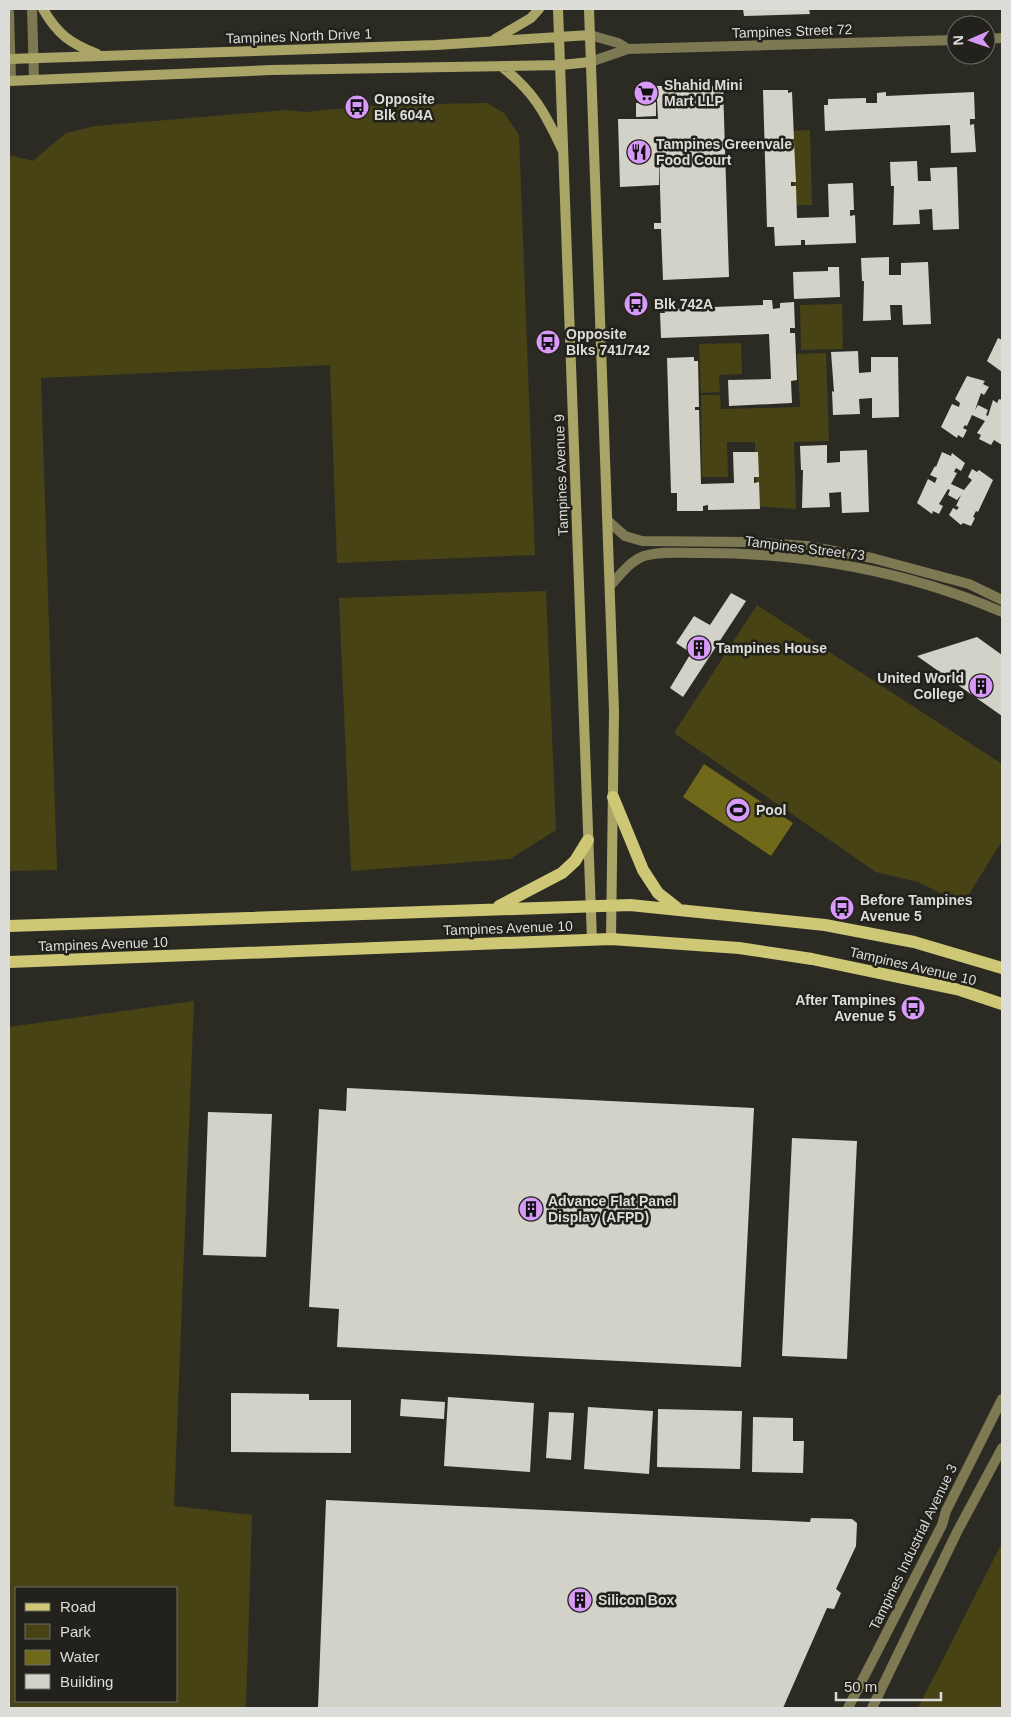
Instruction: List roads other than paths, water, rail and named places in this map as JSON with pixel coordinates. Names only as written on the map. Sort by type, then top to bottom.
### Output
[{"type":"main road","points":[[43,9],[53,26],[64,37],[77,46],[101,56]]},
{"type":"main road","points":[[492,41],[531,18],[539,9]]},
{"type":"main road","name":"Tampines Avenue 9","points":[[558,9],[565,154],[592,940]]},
{"type":"main road","points":[[589,9],[614,711],[611,939]]},
{"type":"main road","name":"Tampines North Drive 1","points":[[10,59],[436,46],[590,35]]},
{"type":"main road","points":[[10,81],[271,70],[560,65],[590,62]]},
{"type":"main road","points":[[501,66],[522,82],[543,108],[565,154]]},
{"type":"main road","points":[[613,797],[643,870],[658,893],[677,908]]},
{"type":"main road","points":[[494,908],[562,873],[575,861],[588,840]]},
{"type":"main road","name":"Tampines Avenue 10","points":[[9,926],[494,908],[630,905],[677,908],[825,924],[914,942],[1002,968]]},
{"type":"main road","name":"Tampines Avenue 10","points":[[9,962],[611,939],[739,948],[812,959],[960,990],[1002,1004]]},
{"type":"street","points":[[32,9],[34,80]]},
{"type":"street","points":[[9,14],[10,81]]},
{"type":"street","name":"Tampines Street 72","points":[[590,35],[618,43],[628,49]]},
{"type":"street","name":"Tampines Street 72","points":[[590,62],[628,49],[946,40]]},
{"type":"street","name":"Tampines Street 73","points":[[608,521],[625,536],[642,541],[746,542],[807,546],[872,558],[969,584],[1002,600]]},
{"type":"street","name":"Tampines Street 73","points":[[610,586],[636,560],[646,556],[746,554],[870,570],[964,596],[1002,612]]},
{"type":"street","name":"Tampines Industrial Avenue 3","points":[[848,1708],[942,1525],[946,1511],[1002,1399]]},
{"type":"street","points":[[872,1708],[957,1532],[1002,1448]]},
{"type":"water","name":"Pool","points":[[704,764],[793,823],[771,856],[683,797]]},
{"type":"place","name":"Shahid Mini Mart LLP","points":[[646,93]]},
{"type":"place","name":"Opposite Blk 604A","points":[[357,107]]},
{"type":"place","name":"Tampines Greenvale Food Court","points":[[639,152]]},
{"type":"place","name":"Blk 742A","points":[[636,304]]},
{"type":"place","name":"Opposite Blks 741/742","points":[[548,342]]},
{"type":"place","name":"Tampines House","points":[[699,648]]},
{"type":"place","name":"United World College","points":[[981,686]]},
{"type":"place","name":"Pool","points":[[738,810]]},
{"type":"place","name":"Before Tampines Avenue 5","points":[[842,908]]},
{"type":"place","name":"After Tampines Avenue 5","points":[[913,1008]]},
{"type":"place","name":"Advance Flat Panel Display (AFPD)","points":[[531,1209]]},
{"type":"place","name":"Silicon Box","points":[[580,1600]]}]
